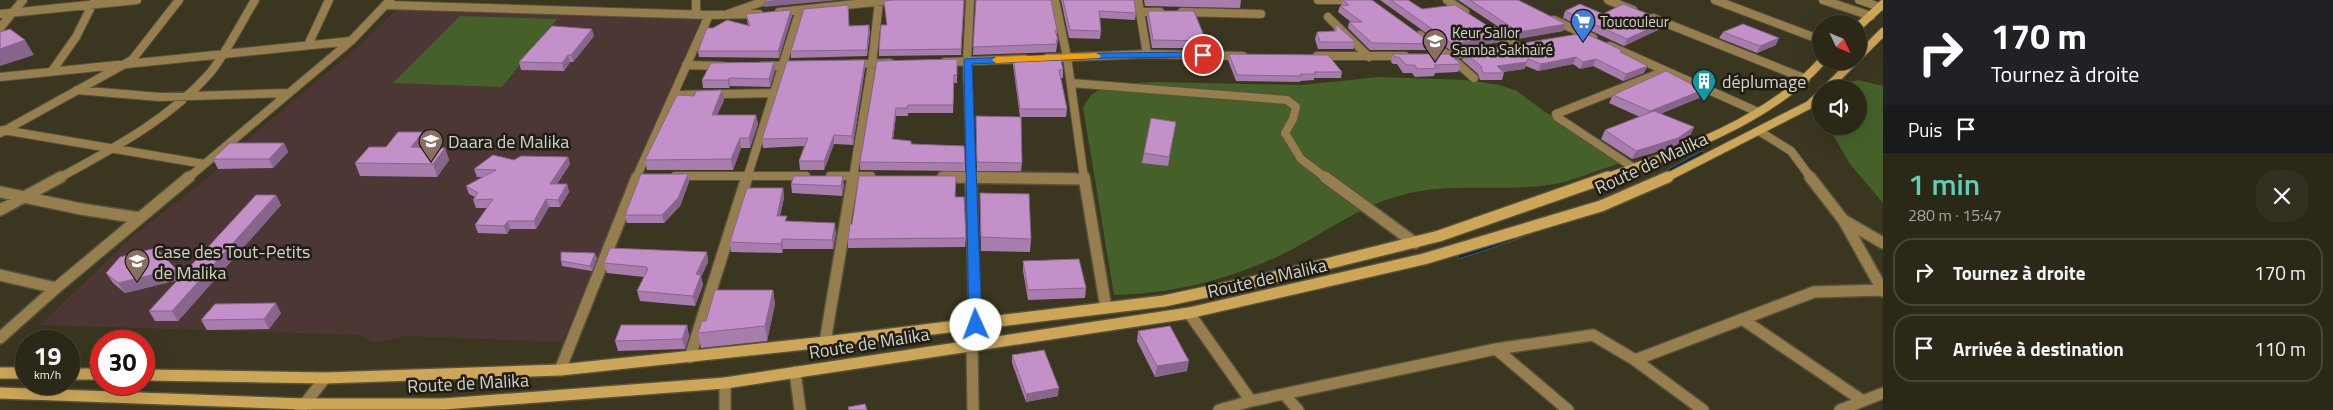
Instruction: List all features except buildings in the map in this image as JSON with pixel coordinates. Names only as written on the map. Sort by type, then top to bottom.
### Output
[{"type":"main road","points":[[1870,16],[1881,6]]},
{"type":"main road","points":[[1868,47],[1883,32]]},
{"type":"main road","name":"Route de Malika","points":[[155,374],[325,378],[560,370],[690,358],[1164,301],[1227,288],[1415,243],[1461,230],[1678,152],[1758,112],[1806,79],[1814,70]]},
{"type":"main road","points":[[1835,80],[1845,70]]},
{"type":"main road","name":"Route de Malika","points":[[0,392],[302,407],[442,407],[725,382],[1190,313],[1424,259],[1601,206],[1681,171],[1812,102]]},
{"type":"main road","points":[[0,373],[15,373]]},
{"type":"street","points":[[0,28],[23,0]]},
{"type":"street","points":[[0,14],[93,2],[136,0]]},
{"type":"street","points":[[1,131],[126,64],[137,55],[179,0]]},
{"type":"street","points":[[0,210],[111,149],[162,117],[210,73],[255,0]]},
{"type":"street","points":[[308,45],[329,0]]},
{"type":"street","points":[[451,5],[475,0]]},
{"type":"street","points":[[696,0],[696,14]]},
{"type":"street","points":[[727,14],[768,0]]},
{"type":"street","points":[[774,12],[894,0]]},
{"type":"street","points":[[970,0],[967,61],[969,177],[976,325]]},
{"type":"street","points":[[1055,0],[1067,57],[1084,179],[1106,308]]},
{"type":"street","points":[[1138,0],[1147,54]]},
{"type":"street","points":[[1318,0],[1341,0]]},
{"type":"street","points":[[1447,0],[1470,15]]},
{"type":"street","points":[[1608,0],[1806,79]]},
{"type":"street","points":[[1715,0],[1812,37]]},
{"type":"street","points":[[1823,0],[1870,16]]},
{"type":"street","points":[[826,342],[855,176],[872,64],[879,1]]},
{"type":"street","points":[[52,72],[76,37],[93,2]]},
{"type":"street","points":[[0,338],[56,288],[351,41],[388,2],[608,8],[709,15],[765,14]]},
{"type":"street","points":[[690,358],[748,175],[772,92],[800,10]]},
{"type":"street","points":[[1140,12],[1261,14]]},
{"type":"street","points":[[560,370],[642,176],[673,94],[709,15]]},
{"type":"street","points":[[1328,16],[1369,57]]},
{"type":"street","points":[[1548,17],[1758,112]]},
{"type":"street","points":[[1486,26],[1521,45],[1507,48]]},
{"type":"street","points":[[1411,28],[1450,56],[1474,78]]},
{"type":"street","points":[[1567,36],[1582,34]]},
{"type":"street","points":[[0,77],[351,41]]},
{"type":"street","points":[[1432,56],[1450,56],[1488,50]]},
{"type":"street","points":[[938,62],[1147,54],[1253,56]]},
{"type":"street","points":[[1311,56],[1414,56]]},
{"type":"street","points":[[845,64],[901,63]]},
{"type":"street","points":[[753,66],[808,65]]},
{"type":"street","points":[[686,66],[734,66]]},
{"type":"street","points":[[1634,168],[1557,117],[1556,114],[1665,71]]},
{"type":"street","points":[[1071,83],[1287,100],[1296,107],[1293,119],[1285,133],[1301,159],[1415,243]]},
{"type":"street","points":[[77,90],[134,96],[288,94]]},
{"type":"street","points":[[673,94],[772,92]]},
{"type":"street","points":[[1,131],[204,164]]},
{"type":"street","points":[[1635,360],[1814,292],[1882,290],[1844,220],[1791,151],[1759,131]]},
{"type":"street","points":[[664,176],[883,176]]},
{"type":"street","points":[[931,177],[1084,179]]},
{"type":"street","points":[[0,192],[81,209],[140,218]]},
{"type":"street","points":[[1844,220],[1883,244]]},
{"type":"street","points":[[0,275],[56,288]]},
{"type":"street","points":[[1190,313],[1251,401]]},
{"type":"street","points":[[1742,319],[1863,400]]},
{"type":"street","points":[[1219,410],[1251,401],[1496,349],[1592,335],[1635,360],[1703,410]]},
{"type":"street","points":[[972,345],[973,410]]},
{"type":"street","points":[[1496,349],[1568,410]]},
{"type":"street","points":[[795,372],[800,410]]},
{"type":"street","points":[[302,407],[325,378]]},
{"type":"street","points":[[724,410],[725,382]]},
{"type":"street","points":[[1840,410],[1883,393]]},
{"type":"street","points":[[1284,394],[1298,410]]},
{"type":"lane","points":[[1859,0],[1881,6]]},
{"type":"shaded area","name":"Daara de Malika","points":[[398,8],[702,17],[562,342],[405,336],[374,343],[358,335],[40,325],[133,236],[209,177],[237,148],[357,48]]},
{"type":"green space","points":[[460,16],[557,19],[502,87],[393,83]]},
{"type":"green space","points":[[1379,77],[1466,80],[1500,85],[1517,91],[1622,163],[1549,185],[1512,188],[1438,189],[1402,195],[1360,211],[1293,249],[1229,276],[1160,291],[1114,295],[1083,107],[1091,95],[1102,88],[1117,84],[1155,82],[1302,85]]},
{"type":"green space","points":[[1867,82],[1883,86],[1883,203],[1850,164],[1833,135],[1867,135]]},
{"type":"water","points":[[1702,151],[1708,155],[1585,212],[1490,249],[1458,259],[1458,254],[1638,185]]},
{"type":"slow traffic","points":[[996,60],[1096,56]]},
{"type":"place","name":"Toucouleur","points":[[1583,42]]},
{"type":"place","name":"Keur Sallor Samba Sakhaïré","points":[[1435,62]]},
{"type":"place","name":"déplumage","points":[[1704,102]]},
{"type":"place","name":"Daara de Malika","points":[[431,162]]},
{"type":"place","name":"Case des Tout-Petits de Malika","points":[[137,282]]},
{"type":"route","points":[[976,325],[969,177],[967,61],[1147,54],[1203,55]]}]
